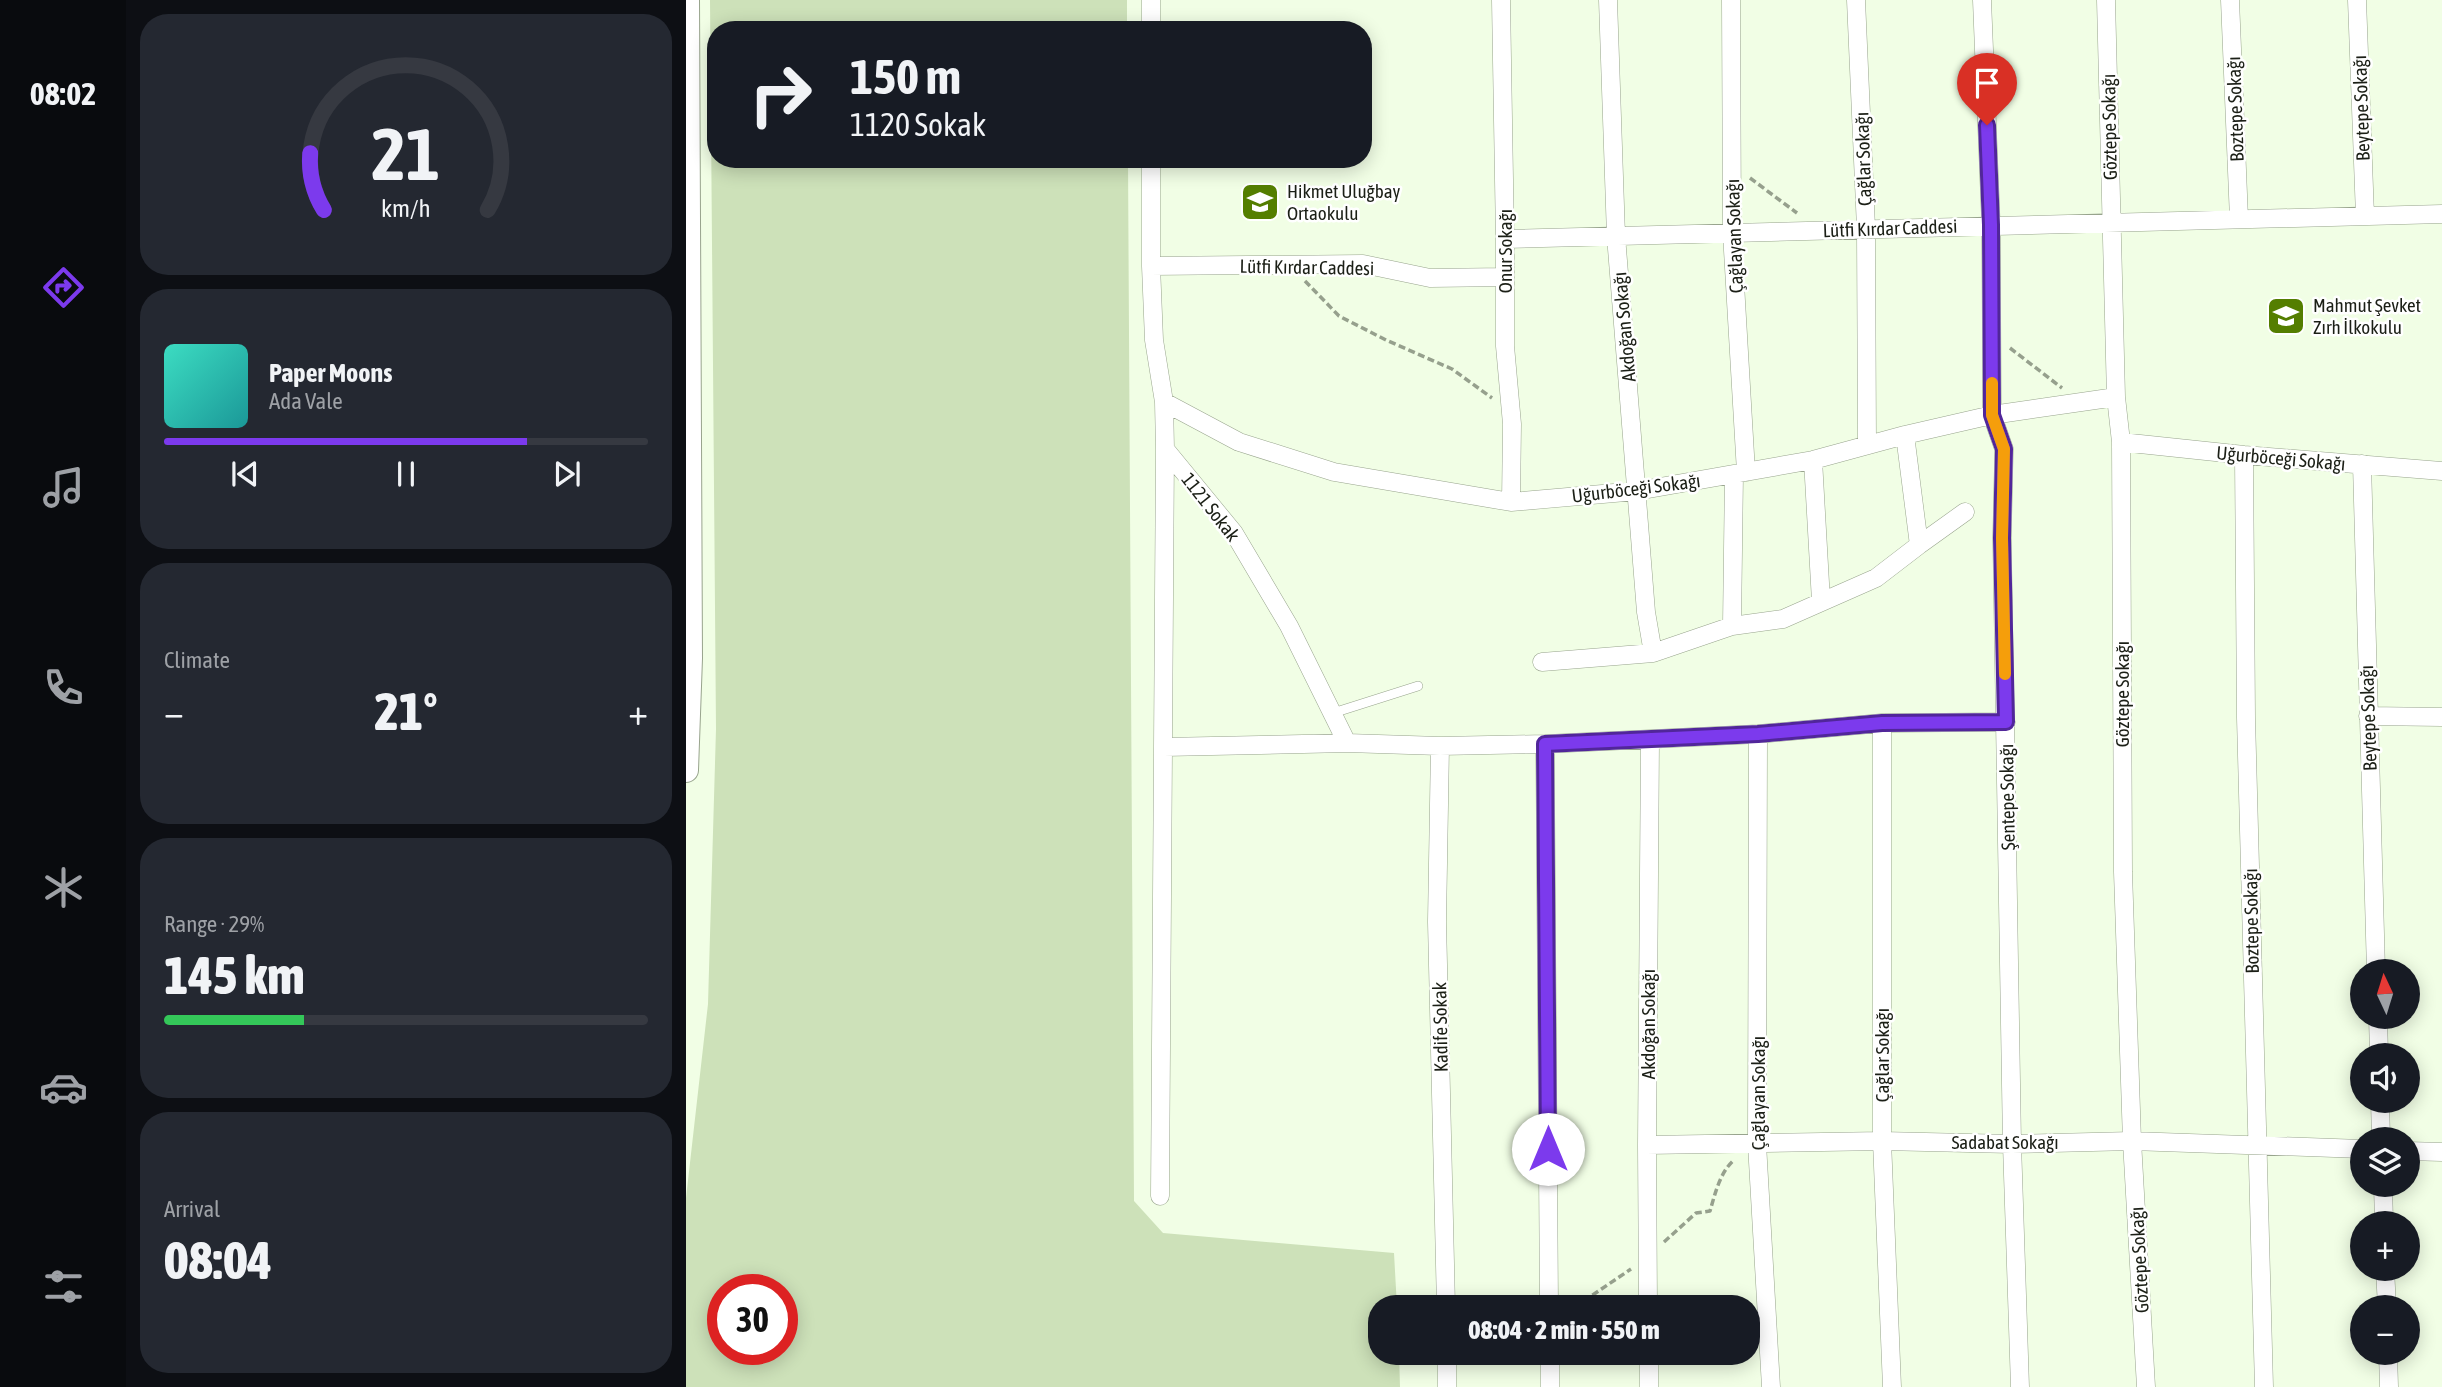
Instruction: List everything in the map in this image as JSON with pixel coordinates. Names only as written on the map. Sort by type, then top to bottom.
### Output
[{"type":"main road","points":[[686,770],[690,658],[687,0]]},
{"type":"street","points":[[1151,0],[1151,21]]},
{"type":"street","name":"Onur Sokağı","points":[[1500,0],[1505,346],[1511,411],[1511,502]]},
{"type":"street","name":"Akdoğan Sokağı","points":[[1608,0],[1616,236],[1646,612],[1653,653]]},
{"type":"street","name":"Çağlayan Sokağı","points":[[1731,0],[1732,233],[1740,473],[1732,626]]},
{"type":"street","name":"Çağlar Sokağı","points":[[1856,0],[1866,228],[1867,445]]},
{"type":"street","name":"Şentepe Sokağı","points":[[1982,0],[1991,225],[1992,415],[2004,449],[2002,538],[2012,1144],[2020,1387]]},
{"type":"street","name":"Göztepe Sokağı","points":[[2106,0],[2116,397],[2121,442],[2123,872],[2132,1140],[2146,1387]]},
{"type":"street","name":"Boztepe Sokağı","points":[[2230,0],[2239,219]]},
{"type":"street","name":"Beytepe Sokağı","points":[[2357,0],[2365,216]]},
{"type":"street","points":[[1151,168],[1154,341],[1164,402],[1166,449],[1160,1196]]},
{"type":"street","name":"Lütfi Kırdar Caddesi","points":[[1505,239],[2442,214]]},
{"type":"street","name":"Lütfi Kırdar Caddesi","points":[[1151,266],[1363,264],[1430,278],[1505,277]]},
{"type":"street","name":"Uğurböceği Sokağı","points":[[1164,402],[1239,442],[1334,472],[1511,502],[1637,491],[1813,460],[1992,415],[2116,397]]},
{"type":"street","points":[[1905,435],[1919,545]]},
{"type":"street","name":"Uğurböceği Sokağı","points":[[2121,442],[2442,471]]},
{"type":"street","name":"1121 Sokak","points":[[1166,449],[1234,533],[1289,626],[1348,743]]},
{"type":"street","name":"Boztepe Sokağı","points":[[2244,455],[2246,718],[2263,1387]]},
{"type":"street","points":[[1813,460],[1821,601]]},
{"type":"street","name":"Beytepe Sokağı","points":[[2362,464],[2376,959]]},
{"type":"street","points":[[1542,662],[1653,653],[1732,626],[1783,619],[1876,578],[1965,512]]},
{"type":"street","points":[[2368,716],[2442,717]]},
{"type":"street","points":[[1164,747],[1348,743],[1440,746],[1545,744],[1758,734],[1882,723],[2006,722]]},
{"type":"street","name":"Çağlar Sokağı","points":[[1882,723],[1882,1141],[1892,1387]]},
{"type":"street","name":"Çağlayan Sokağı","points":[[1758,734],[1757,1144],[1770,1387]]},
{"type":"street","name":"Akdoğan Sokağı","points":[[1648,1295],[1650,740]]},
{"type":"street","points":[[1545,744],[1549,1295]]},
{"type":"street","name":"Kadife Sokak","points":[[1440,746],[1437,922],[1446,1295]]},
{"type":"street","name":"Sadabat Sokağı","points":[[1647,1145],[1882,1141],[2012,1144],[2132,1140],[2350,1148]]},
{"type":"street","points":[[2420,1151],[2442,1152]]},
{"type":"street","points":[[1447,1365],[1447,1387]]},
{"type":"street","points":[[1550,1365],[1550,1387]]},
{"type":"street","points":[[1649,1365],[1649,1387]]},
{"type":"street","points":[[2388,1365],[2389,1387]]},
{"type":"lane","points":[[1333,713],[1418,686]]},
{"type":"path","points":[[1290,266],[1339,316],[1452,369],[1511,411]]},
{"type":"path","points":[[1991,334],[2081,403]]},
{"type":"path","points":[[1593,1295],[1648,1257],[1696,1213],[1710,1211],[1715,1191],[1730,1164],[1757,1144]]},
{"type":"green space","points":[[710,0],[1127,0],[1127,21],[710,21]]},
{"type":"green space","points":[[711,168],[1128,168],[1134,1201],[1163,1233],[1394,1253],[1396,1295],[1368,1295],[1368,1365],[1399,1365],[1400,1387],[686,1387],[686,1198],[708,1004],[716,729]]},
{"type":"slow traffic","points":[[1992,383],[1992,415],[2004,449],[2002,538],[2005,674]]},
{"type":"place","name":"Hikmet Uluğbay Ortaokulu","points":[[1260,202]]},
{"type":"place","name":"Mahmut Şevket Zırh İlkokulu","points":[[2286,316]]},
{"type":"route","points":[[1548,1149],[1545,744],[1758,734],[1882,723],[2006,722],[2002,538],[2004,449],[1992,415],[1991,225],[1987,125]]}]
